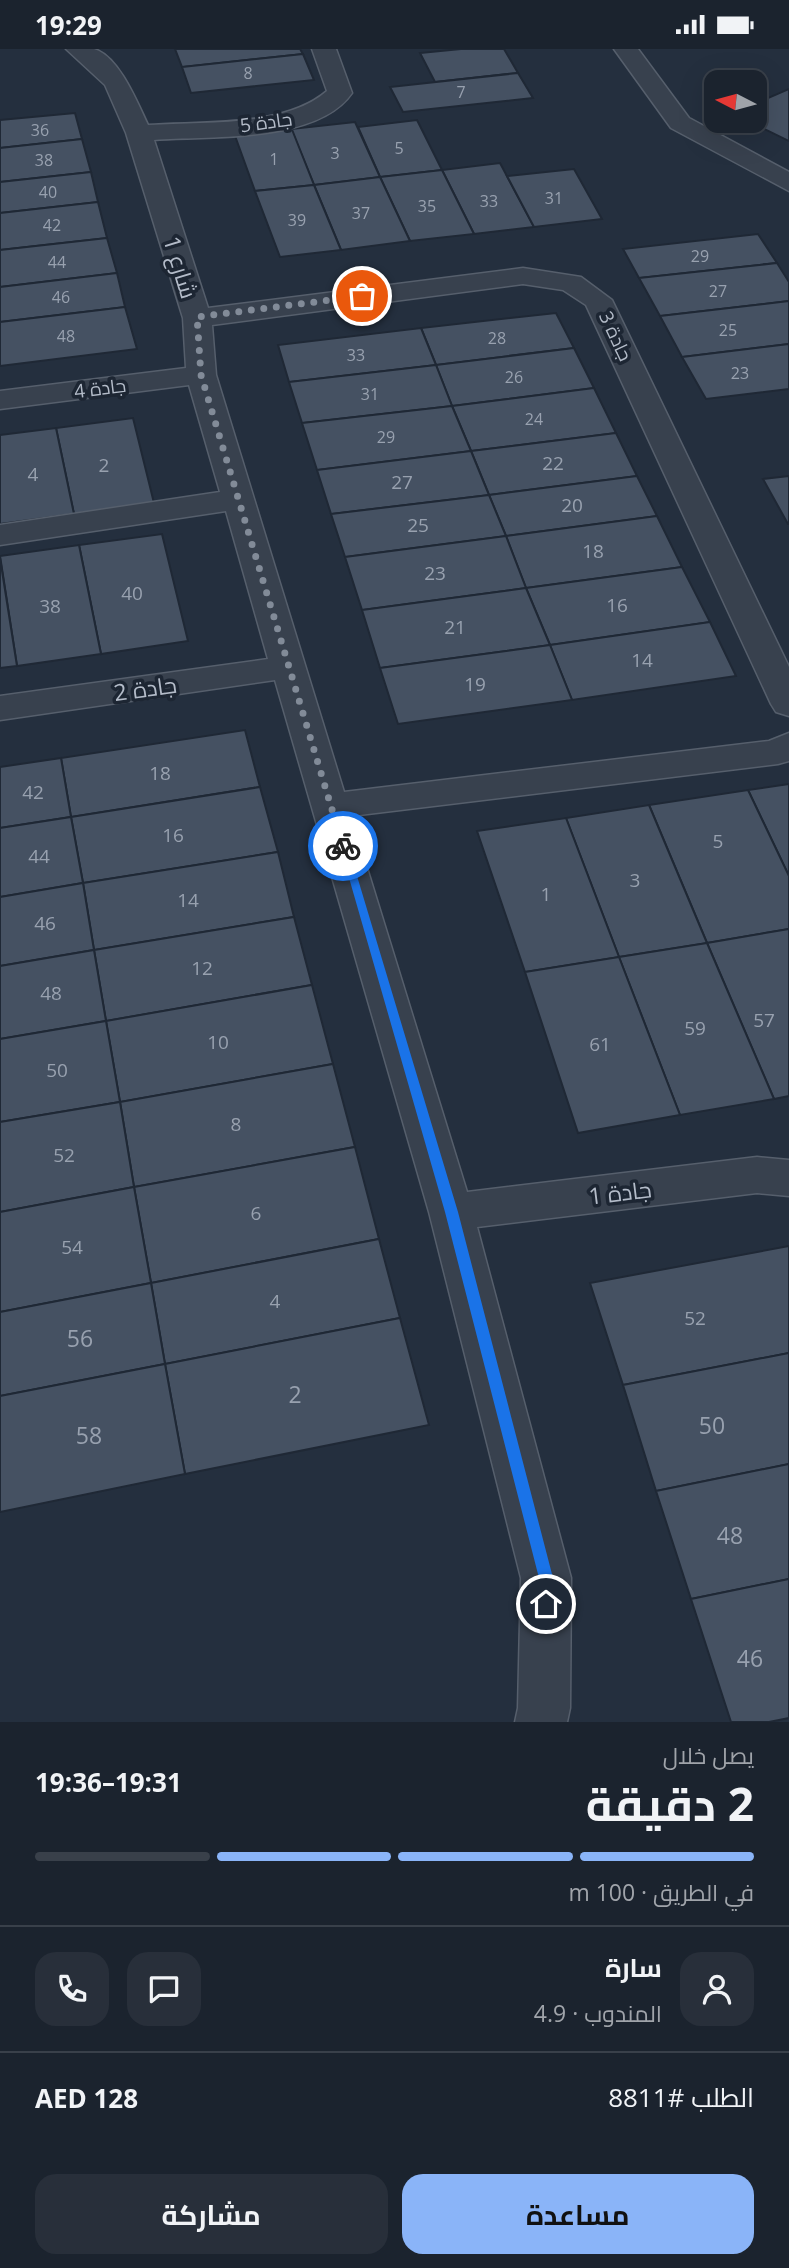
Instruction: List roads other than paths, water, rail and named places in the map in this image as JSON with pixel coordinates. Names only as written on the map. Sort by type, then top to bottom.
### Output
[{"type":"street","name":"شارع 1","points":[[78,49],[95,59],[116,83],[139,133],[197,317],[201,375],[451,1212],[546,1578],[544,1708],[541,1722]]},
{"type":"street","name":"جادة 5","points":[[139,133],[281,123],[320,110],[340,93],[324,49]]},
{"type":"street","points":[[626,49],[680,123],[789,183]]},
{"type":"street","name":"جادة 3","points":[[197,317],[523,276],[571,283],[598,300],[789,704]]},
{"type":"street","name":"جادة 4","points":[[0,400],[201,375]]},
{"type":"street","points":[[0,535],[240,499]]},
{"type":"street","name":"جادة 2","points":[[0,708],[290,667]]},
{"type":"street","points":[[331,806],[778,752],[789,745]]},
{"type":"street","name":"جادة 1","points":[[451,1212],[757,1175],[789,1178]]}]
